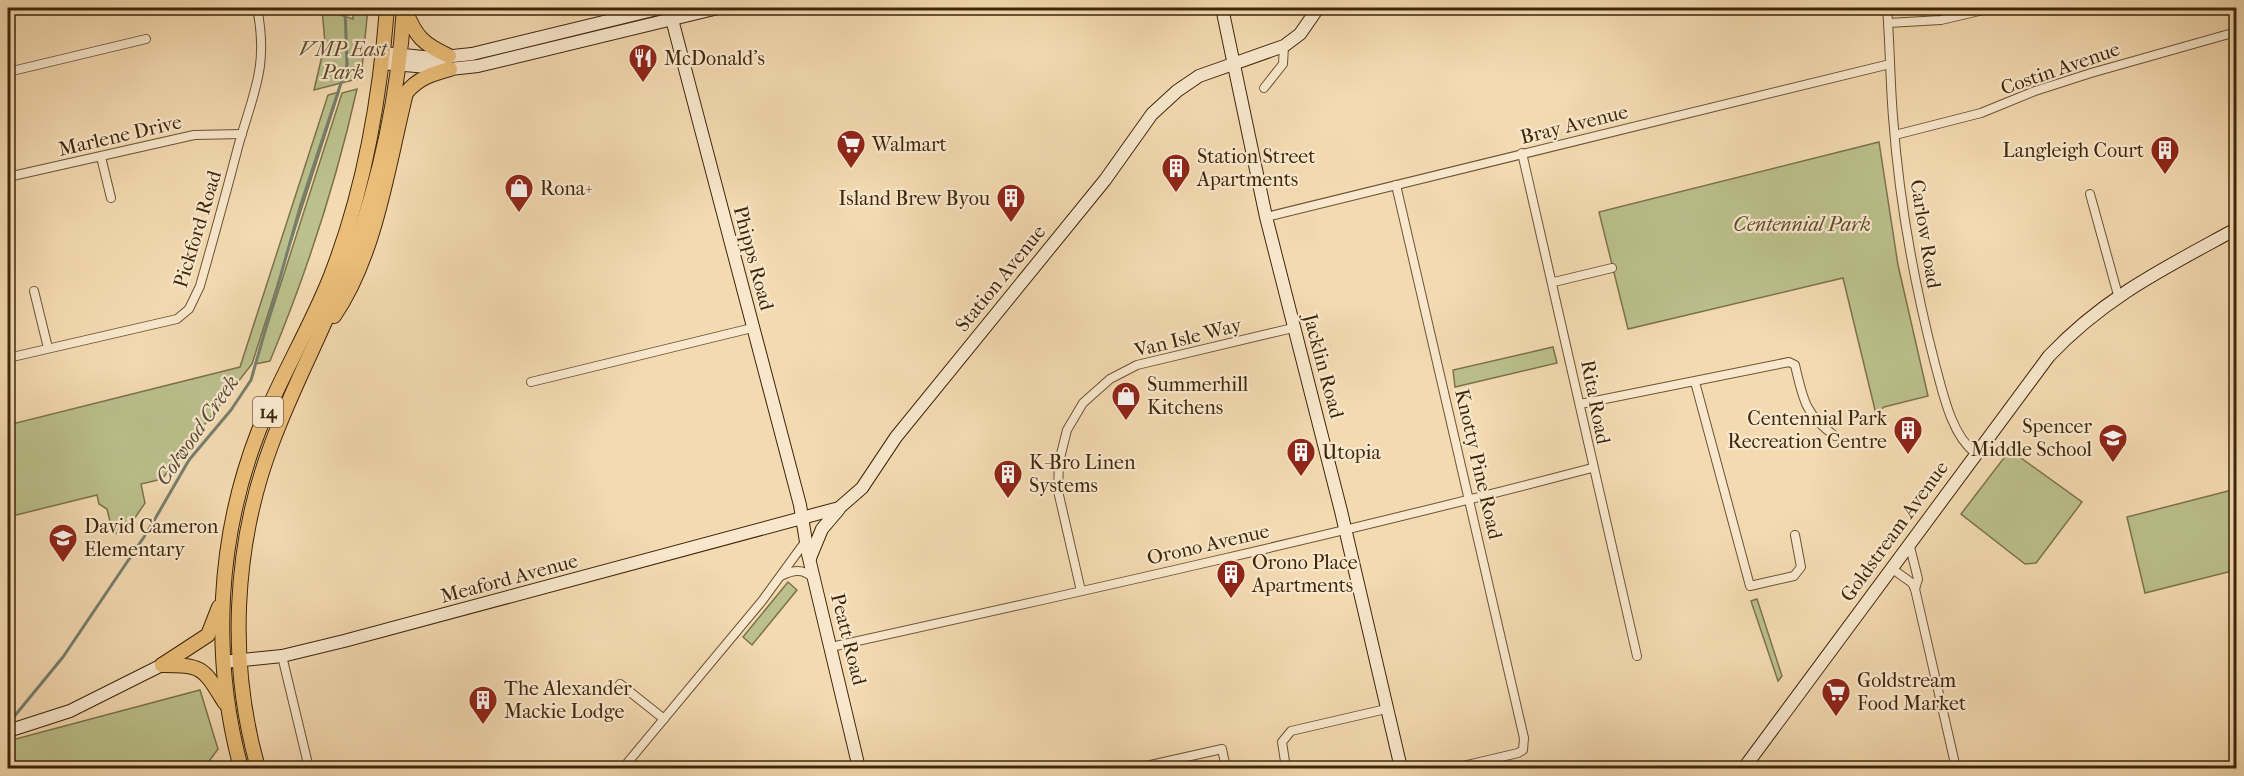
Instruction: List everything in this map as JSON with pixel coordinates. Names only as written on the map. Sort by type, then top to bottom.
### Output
[{"type":"main road","name":"14","points":[[241,768],[228,706],[223,662],[222,594],[235,507],[246,466],[260,429],[309,326],[337,258],[362,175],[383,58],[387,8]]},
{"type":"main road","name":"14","points":[[258,768],[243,696],[240,661],[240,586],[255,496],[271,445],[344,277],[360,231],[392,109],[400,60],[404,8]]},
{"type":"main road","points":[[316,343],[347,296],[363,254],[384,188],[406,93],[414,83],[450,63],[420,39],[404,8]]},
{"type":"main road","points":[[162,665],[208,635],[216,620],[222,594]]},
{"type":"main road","points":[[162,665],[191,665],[201,669],[228,706]]},
{"type":"street","name":"Pickford Road","points":[[8,358],[177,319],[189,309],[200,286],[242,134],[256,93],[260,69],[260,26],[257,8]]},
{"type":"street","points":[[450,63],[661,8]]},
{"type":"street","name":"Phipps Road","points":[[669,8],[802,519]]},
{"type":"street","points":[[383,58],[450,63],[503,61],[718,8]]},
{"type":"street","name":"Jacklin Road","points":[[1222,8],[1266,217],[1345,529],[1401,768]]},
{"type":"street","points":[[1264,88],[1283,64],[1284,46],[1300,34],[1318,8]]},
{"type":"street","name":"Carlow Road","points":[[1887,8],[1895,135],[1910,255],[1926,331],[1952,417],[1964,445],[1975,453]]},
{"type":"street","points":[[1888,23],[1941,20],[1992,8]]},
{"type":"street","name":"Costin Avenue","points":[[1895,135],[1981,113],[2035,91],[2091,73],[2236,33]]},
{"type":"street","points":[[8,72],[146,39]]},
{"type":"street","name":"Station Avenue","points":[[802,519],[839,508],[862,488],[896,437],[1105,180],[1152,114],[1177,91],[1199,76],[1284,46]]},
{"type":"street","name":"Bray Avenue","points":[[1266,217],[1890,64]]},
{"type":"street","name":"Marlene Drive","points":[[8,177],[194,135],[242,134]]},
{"type":"street","name":"Rita Road","points":[[1522,153],[1554,282],[1581,404],[1592,468],[1637,656]]},
{"type":"street","points":[[101,157],[111,198]]},
{"type":"street","name":"Knotty Pine Road","points":[[1396,185],[1471,500],[1524,738],[1523,750],[1455,768]]},
{"type":"street","points":[[2090,194],[2118,295]]},
{"type":"street","name":"Goldstream Avenue","points":[[1744,768],[2049,356],[2091,315],[2118,295],[2236,229]]},
{"type":"street","points":[[1554,282],[1612,268]]},
{"type":"street","points":[[34,291],[48,348]]},
{"type":"street","points":[[531,382],[752,328]]},
{"type":"street","name":"Van Isle Way","points":[[1081,591],[1058,491],[1059,462],[1067,430],[1083,403],[1110,379],[1137,365],[1293,328]]},
{"type":"street","points":[[1581,404],[1789,362],[1795,365],[1804,405],[1818,424],[1835,436]]},
{"type":"street","points":[[1695,382],[1750,586],[1794,576],[1801,567],[1795,535]]},
{"type":"street","name":"Orono Avenue","points":[[831,647],[1471,500],[1592,468]]},
{"type":"street","points":[[810,560],[822,530],[839,508]]},
{"type":"street","name":"Peatt Road","points":[[802,519],[805,542],[859,768]]},
{"type":"street","name":"Meaford Avenue","points":[[223,662],[282,656],[802,519]]},
{"type":"street","points":[[623,768],[781,576],[805,542]]},
{"type":"street","points":[[1909,543],[1918,579],[1915,589]]},
{"type":"street","points":[[1891,568],[1912,583],[1915,589],[1956,768]]},
{"type":"street","points":[[781,576],[796,570],[808,573],[814,578]]},
{"type":"street","points":[[282,656],[309,768]]},
{"type":"street","points":[[8,731],[70,711],[162,665]]},
{"type":"street","points":[[620,684],[664,719]]},
{"type":"street","points":[[1286,768],[1282,742],[1291,730],[1386,709]]},
{"type":"street","points":[[1137,768],[1222,749],[1226,768]]},
{"type":"green space","name":"VMP East Park","points":[[353,8],[368,8],[361,78],[314,90],[325,43],[322,9],[353,19]]},
{"type":"green space","name":"VMP East Park","points":[[357,89],[320,227],[296,294],[270,361],[255,364],[342,93]]},
{"type":"green space","points":[[339,92],[252,364],[162,479],[141,484],[145,503],[126,531],[113,534],[107,509],[99,504],[97,495],[12,516],[8,498],[8,425],[240,367],[328,95]]},
{"type":"green space","name":"Centennial Park","points":[[1879,142],[1898,265],[1928,396],[1884,407],[1876,414],[1843,278],[1628,329],[1599,212]]},
{"type":"green space","points":[[1553,347],[1557,363],[1455,387],[1453,370]]},
{"type":"green space","points":[[2010,450],[2082,502],[2036,563],[2025,564],[1961,514]]},
{"type":"green space","points":[[2236,489],[2236,570],[2145,593],[2127,517]]},
{"type":"green space","points":[[788,582],[797,590],[752,645],[743,637]]},
{"type":"green space","points":[[1757,599],[1782,676],[1778,681],[1751,601]]},
{"type":"green space","points":[[200,690],[218,749],[204,768],[8,768],[8,741]]},
{"type":"waterway","name":"Colwood Creek","points":[[8,724],[63,657],[148,531],[189,460],[231,410],[251,380],[301,204],[347,65],[345,8]]},
{"type":"place","name":"McDonald's","points":[[643,84]]},
{"type":"place","name":"Walmart","points":[[851,170]]},
{"type":"place","name":"Langleigh Court","points":[[2165,176]]},
{"type":"place","name":"Station Street Apartments","points":[[1176,194]]},
{"type":"place","name":"Rona+","points":[[519,214]]},
{"type":"place","name":"Island Brew Byou","points":[[1011,224]]},
{"type":"place","name":"Summerhill Kitchens","points":[[1126,422]]},
{"type":"place","name":"Centennial Park Recreation Centre","points":[[1908,456]]},
{"type":"place","name":"Spencer Middle School","points":[[2113,464]]},
{"type":"place","name":"Utopia","points":[[1301,478]]},
{"type":"place","name":"K-Bro Linen Systems","points":[[1008,500]]},
{"type":"place","name":"David Cameron Elementary","points":[[63,564]]},
{"type":"place","name":"Orono Place Apartments","points":[[1231,600]]},
{"type":"place","name":"Goldstream Food Market","points":[[1836,718]]},
{"type":"place","name":"The Alexander Mackie Lodge","points":[[483,726]]}]
